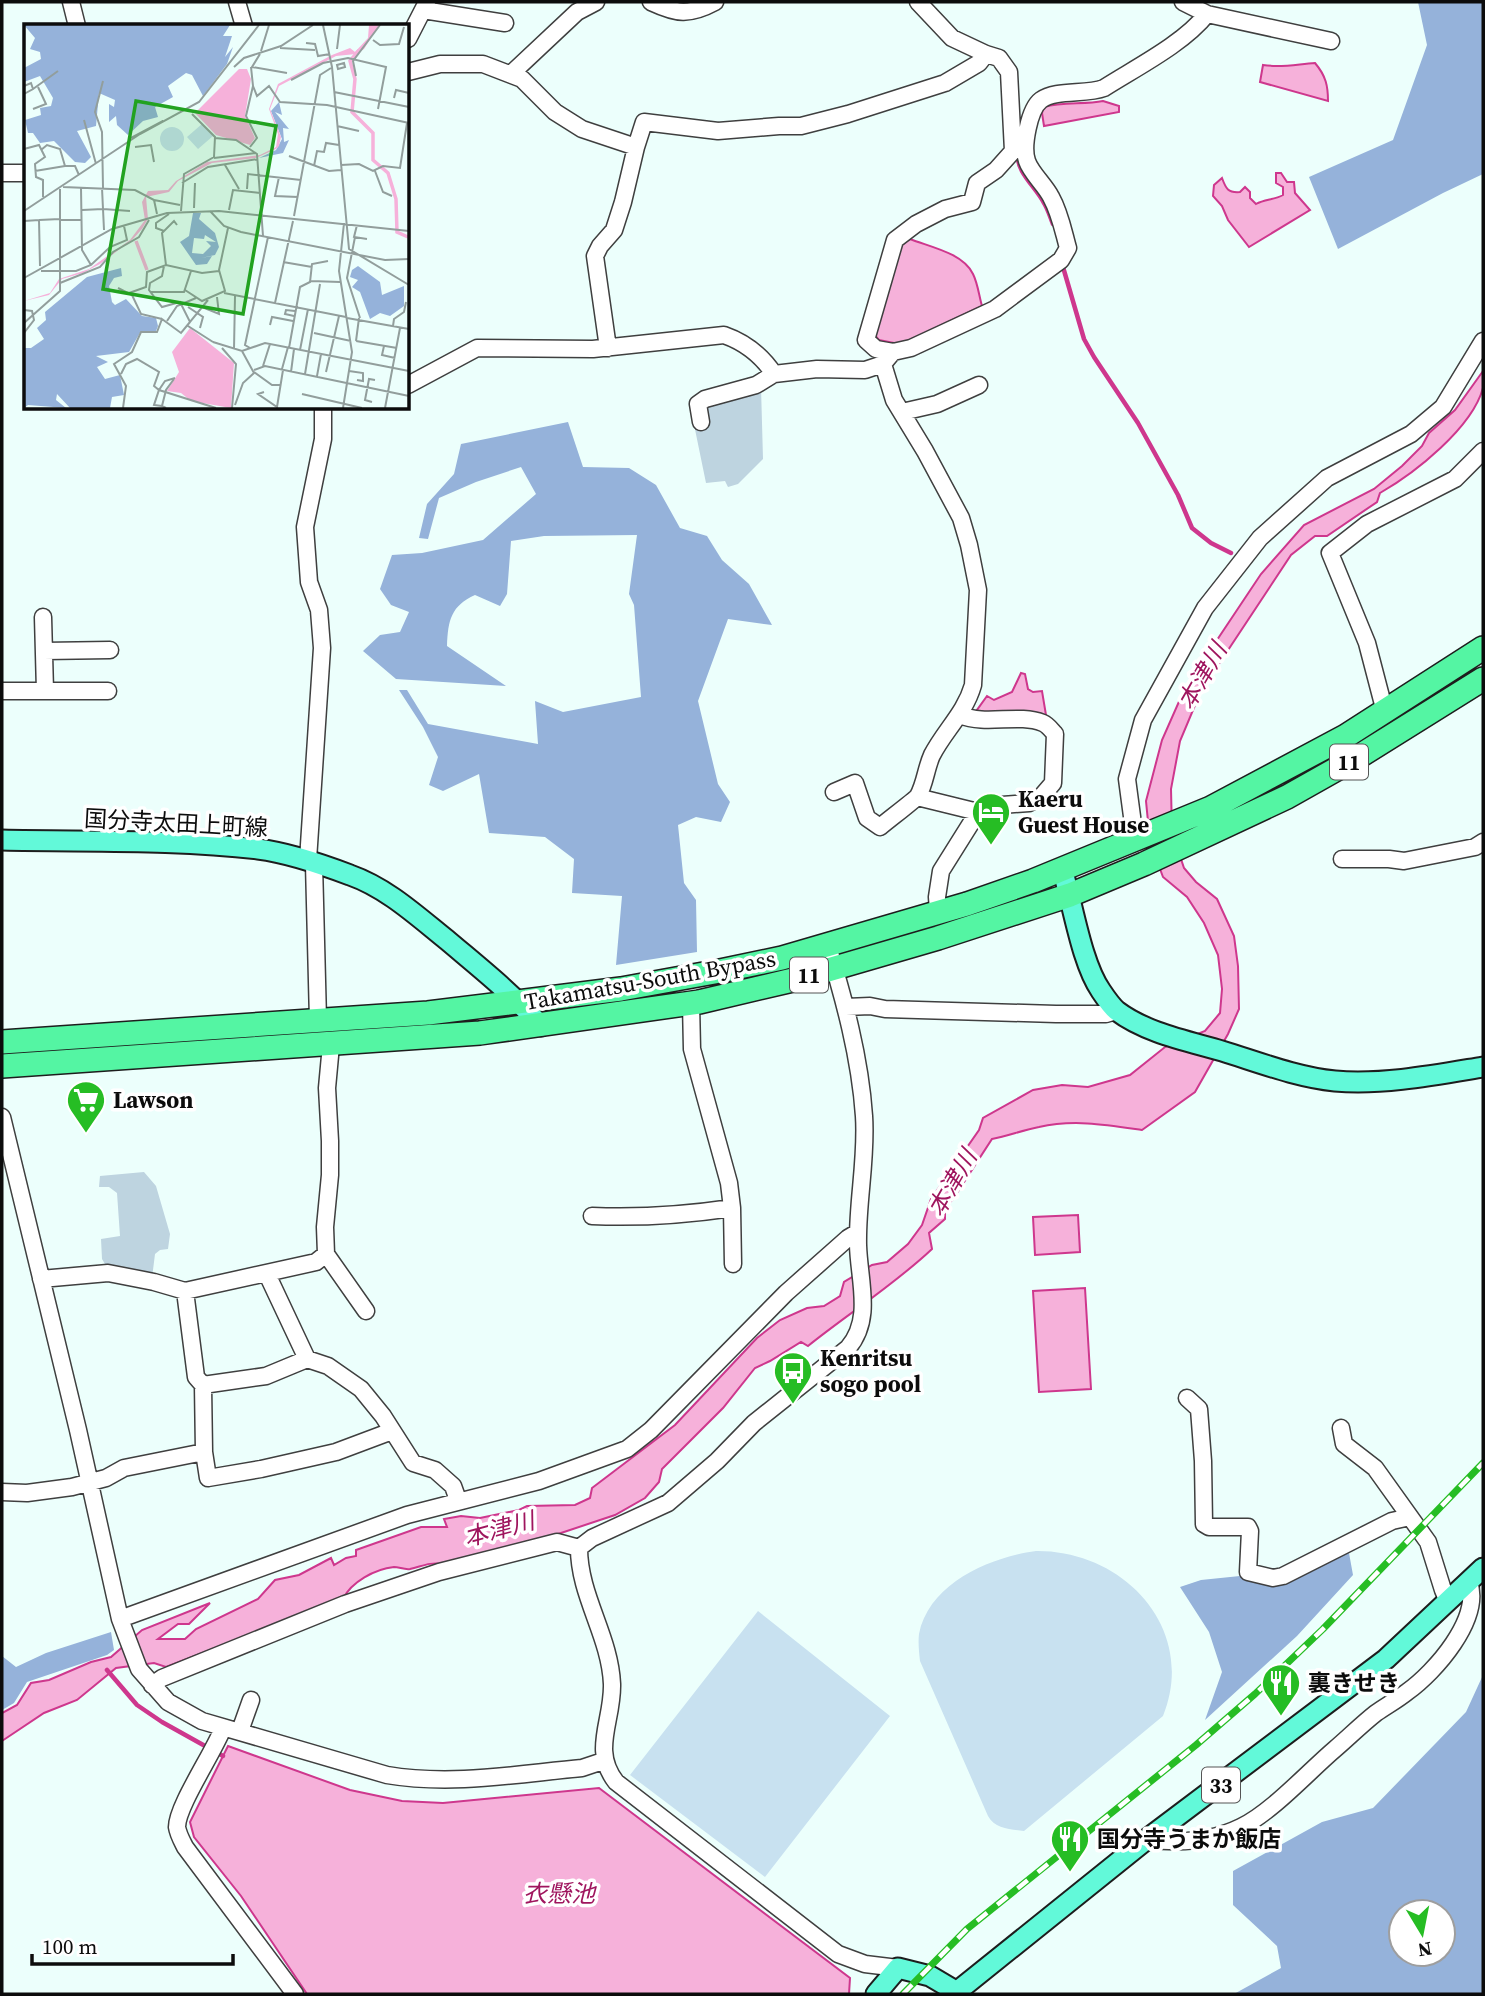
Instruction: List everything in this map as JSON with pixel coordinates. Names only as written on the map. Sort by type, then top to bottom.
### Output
[{"type":"highway","name":"Takamatsu-South Bypass","points":[[2,1042],[428,1013],[621,989],[782,958],[967,904],[1062,869],[1211,808],[1346,736],[1483,648]]},
{"type":"highway","name":"Takamatsu-South Bypass","points":[[2,1066],[480,1034],[691,1003],[797,979],[938,938],[1070,895],[1144,864],[1287,797],[1358,757],[1483,679]]},
{"type":"main road","name":"国分寺太田上町線","points":[[2,840],[165,843],[259,849],[351,875],[377,887],[408,909],[520,1002],[541,1026]]},
{"type":"main road","points":[[1062,869],[1088,962],[1099,988],[1116,1010],[1160,1032],[1290,1072],[1334,1081],[1417,1077],[1483,1067]]},
{"type":"main road","name":"33","points":[[955,1993],[1147,1839],[1366,1674],[1479,1575]]},
{"type":"main road","points":[[876,1994],[898,1968],[930,1976],[955,1993]]},
{"type":"street","points":[[71,2],[76,24]]},
{"type":"street","points":[[237,2],[242,24]]},
{"type":"street","points":[[511,74],[577,12],[596,2]]},
{"type":"street","points":[[651,2],[680,13],[700,10],[715,2]]},
{"type":"street","points":[[834,792],[855,783],[867,818],[880,827],[917,797],[932,755],[960,715],[973,685],[978,590],[961,518],[894,400],[888,358],[866,341],[895,240],[945,209],[972,202],[977,183],[996,170],[1013,151],[1009,72],[999,58],[952,38],[918,2]]},
{"type":"street","points":[[1183,2],[1207,14],[1331,41]]},
{"type":"street","points":[[410,35],[425,6],[505,23]]},
{"type":"street","points":[[701,422],[698,404],[705,399],[756,385],[774,374],[817,369],[865,370],[995,309],[1061,260],[1068,248],[1060,218],[1051,197],[1027,160],[1031,113],[1041,100],[1055,95],[1091,93],[1104,88],[1189,32],[1207,14]]},
{"type":"street","points":[[608,348],[595,256],[614,230],[645,122],[718,131],[802,126],[945,83],[979,63],[986,54]]},
{"type":"street","points":[[410,72],[440,64],[483,64],[522,79],[555,112],[582,129],[636,147]]},
{"type":"street","points":[[2,173],[24,173]]},
{"type":"street","points":[[410,384],[477,348],[608,348],[724,335],[763,359],[774,374]]},
{"type":"street","points":[[1138,838],[1133,824],[1127,779],[1143,720],[1206,608],[1260,538],[1327,478],[1411,434],[1443,407],[1483,341]]},
{"type":"street","points":[[902,412],[937,404],[979,385]]},
{"type":"street","points":[[318,1020],[311,862],[322,648],[319,610],[310,582],[305,527],[323,439],[323,410]]},
{"type":"street","points":[[1385,712],[1367,643],[1330,553],[1367,524],[1455,479],[1483,451]]},
{"type":"street","points":[[43,617],[45,691]]},
{"type":"street","points":[[44,651],[110,650]]},
{"type":"street","points":[[2,691],[108,691]]},
{"type":"street","points":[[938,911],[941,871],[978,812],[989,806],[1029,803],[1041,797],[1053,783],[1055,734],[1045,724],[1030,721],[973,720],[960,715]]},
{"type":"street","points":[[917,797],[978,812]]},
{"type":"street","points":[[1342,859],[1389,859],[1404,862],[1483,842]]},
{"type":"street","points":[[579,1548],[593,1538],[668,1503],[695,1481],[754,1423],[857,1338],[864,1309],[858,1240],[864,1115],[846,1007],[827,943]]},
{"type":"street","points":[[691,1003],[692,1049],[729,1183],[733,1264]]},
{"type":"street","points":[[846,1007],[1056,1014],[1106,1014],[1116,1010]]},
{"type":"street","points":[[331,1045],[327,1088],[330,1164],[325,1227],[326,1254],[366,1311]]},
{"type":"street","points":[[2,1117],[122,1622],[139,1669],[150,1683],[168,1702],[223,1728],[387,1775],[418,1780],[461,1780],[582,1768],[603,1761]]},
{"type":"street","points":[[592,1216],[682,1216],[732,1208]]},
{"type":"street","points":[[122,1622],[407,1515],[538,1481],[627,1449],[651,1430],[786,1293],[848,1238],[858,1240]]},
{"type":"street","points":[[41,1279],[108,1273],[186,1291],[316,1262],[326,1254]]},
{"type":"street","points":[[267,1274],[307,1359]]},
{"type":"street","points":[[186,1291],[196,1377],[203,1385],[204,1452],[208,1478],[336,1452],[393,1431]]},
{"type":"street","points":[[203,1385],[266,1376],[307,1359],[328,1366],[361,1389],[413,1463],[435,1470],[453,1486],[458,1500]]},
{"type":"street","points":[[1187,1398],[1199,1409],[1204,1524],[1209,1527],[1248,1527],[1248,1572],[1272,1578],[1283,1576],[1392,1521],[1410,1517]]},
{"type":"street","points":[[1341,1428],[1344,1444],[1375,1468],[1428,1542],[1448,1602]]},
{"type":"street","points":[[2,1492],[27,1493],[88,1482],[106,1478],[124,1468],[204,1452]]},
{"type":"street","points":[[150,1683],[345,1604],[439,1572],[557,1542],[579,1548]]},
{"type":"street","points":[[579,1548],[579,1564],[588,1599],[610,1664],[610,1712],[603,1761],[616,1782],[838,1954],[865,1964],[898,1968]]},
{"type":"street","points":[[1147,1839],[1174,1842],[1222,1836],[1244,1826],[1265,1811],[1376,1713],[1409,1691],[1437,1664],[1465,1624],[1479,1575]]},
{"type":"street","points":[[240,1731],[251,1700]]},
{"type":"street","points":[[223,1728],[179,1815],[177,1830],[185,1847],[295,1994]]},
{"type":"shaded area","points":[[1418,2],[1483,2],[1483,174],[1338,249],[1309,177],[1393,140],[1427,45]]},
{"type":"shaded area","points":[[761,387],[763,459],[738,484],[728,487],[725,481],[706,483],[690,405]]},
{"type":"shaded area","points":[[568,422],[583,467],[629,468],[656,485],[680,528],[707,536],[722,560],[749,584],[772,625],[728,619],[698,701],[718,784],[730,802],[721,822],[696,817],[678,825],[684,883],[696,900],[697,952],[616,965],[622,896],[572,893],[574,859],[545,837],[489,833],[479,774],[443,791],[429,785],[438,757],[423,727],[399,690],[407,690],[428,724],[538,744],[535,701],[563,712],[641,697],[634,605],[629,594],[637,535],[544,536],[511,541],[507,594],[500,606],[475,595],[467,599],[452,615],[447,646],[506,686],[396,679],[363,651],[380,635],[400,632],[409,612],[391,605],[380,589],[392,555],[422,553],[483,540],[536,494],[521,467],[476,482],[439,498],[428,539],[419,538],[427,504],[454,474],[461,444]]},
{"type":"shaded area","points":[[144,1172],[156,1186],[170,1234],[168,1249],[155,1254],[152,1278],[108,1269],[102,1259],[101,1239],[120,1236],[117,1193],[109,1187],[99,1187],[100,1176]]},
{"type":"shaded area","points":[[1036,1551],[1068,1554],[1098,1564],[1124,1580],[1146,1600],[1161,1625],[1170,1653],[1171,1684],[1163,1716],[1024,1831],[999,1826],[988,1816],[920,1661],[919,1634],[925,1616],[935,1600],[964,1576],[1000,1559]]},
{"type":"shaded area","points":[[1349,1553],[1353,1575],[1297,1636],[1205,1720],[1222,1672],[1209,1632],[1180,1587],[1201,1580],[1240,1576],[1279,1582]]},
{"type":"shaded area","points":[[758,1611],[890,1716],[765,1877],[630,1775]]},
{"type":"shaded area","points":[[111,1632],[114,1650],[107,1655],[27,1682],[14,1703],[2,1710],[2,1656],[16,1667],[46,1653]]},
{"type":"shaded area","points":[[1483,1675],[1483,1994],[1234,1994],[1281,1968],[1277,1946],[1233,1905],[1233,1871],[1322,1822],[1373,1808],[1466,1712]]},
{"type":"water","points":[[1315,63],[1326,81],[1328,101],[1260,82],[1263,65]]},
{"type":"water","points":[[1103,101],[1119,106],[1119,112],[1044,126],[1044,107]]},
{"type":"water","points":[[1276,173],[1281,173],[1287,182],[1294,182],[1295,193],[1310,210],[1249,247],[1213,196],[1214,185],[1222,178],[1230,191],[1240,192],[1245,187],[1256,204],[1283,195],[1283,187],[1276,183]]},
{"type":"water","points":[[910,239],[962,261],[975,278],[982,306],[906,342],[899,344],[879,340],[875,335],[900,249],[902,244]]},
{"type":"water","name":"本津川","points":[[1483,371],[1483,388],[1477,403],[1455,434],[1441,448],[1380,493],[1377,502],[1327,536],[1315,536],[1291,555],[1201,691],[1180,741],[1171,789],[1172,832],[1184,868],[1217,899],[1234,936],[1238,966],[1239,1009],[1195,1092],[1142,1130],[1065,1123],[992,1139],[945,1207],[945,1219],[929,1233],[932,1249],[808,1346],[801,1342],[755,1368],[723,1408],[662,1469],[659,1482],[645,1498],[615,1515],[558,1534],[443,1564],[379,1570],[364,1577],[343,1599],[166,1667],[154,1663],[116,1668],[77,1700],[44,1713],[2,1741],[2,1713],[17,1705],[31,1683],[49,1680],[91,1662],[111,1657],[142,1630],[210,1603],[189,1624],[178,1624],[158,1639],[185,1639],[196,1629],[258,1599],[275,1580],[299,1575],[331,1558],[334,1565],[356,1556],[356,1550],[421,1527],[447,1527],[444,1519],[461,1516],[480,1518],[527,1506],[575,1505],[590,1498],[592,1488],[675,1425],[757,1338],[780,1320],[807,1308],[824,1306],[840,1296],[844,1282],[872,1265],[887,1262],[908,1244],[922,1225],[931,1199],[979,1130],[983,1118],[1033,1090],[1062,1085],[1088,1087],[1130,1075],[1165,1047],[1205,1031],[1220,1013],[1222,989],[1218,955],[1204,923],[1187,897],[1163,877],[1150,842],[1146,801],[1162,740],[1185,688],[1261,574],[1304,525],[1374,489],[1402,466],[1422,446],[1429,433],[1455,410]]},
{"type":"water","points":[[1021,673],[1025,674],[1028,689],[1033,692],[1042,691],[1046,715],[985,714],[977,710],[987,696],[994,700],[1012,692]]},
{"type":"water","points":[[1078,1215],[1080,1252],[1035,1255],[1033,1217]]},
{"type":"water","points":[[1085,1288],[1091,1389],[1039,1392],[1033,1291]]},
{"type":"water","name":"衣懸池","points":[[228,1746],[350,1790],[402,1801],[443,1803],[599,1788],[850,1978],[849,1994],[307,1994],[241,1896],[194,1837],[190,1822]]},
{"type":"waterway","points":[[1018,154],[1020,167],[1041,197],[1053,224]]},
{"type":"waterway","points":[[1063,267],[1084,339],[1138,423],[1178,495],[1192,528],[1211,543],[1231,553]]},
{"type":"waterway","points":[[107,1670],[137,1705],[223,1756]]},
{"type":"railway","points":[[903,1994],[967,1929],[1196,1745],[1255,1694],[1323,1629],[1483,1463]]},
{"type":"place","name":"Kaeru Guest House","points":[[991,846]]},
{"type":"place","name":"Lawson","points":[[86,1134]]},
{"type":"place","name":"Kenritsu sogo pool","points":[[793,1405]]},
{"type":"place","name":"裏きせき","points":[[1281,1717]]},
{"type":"place","name":"国分寺うまか飯店","points":[[1070,1873]]}]
